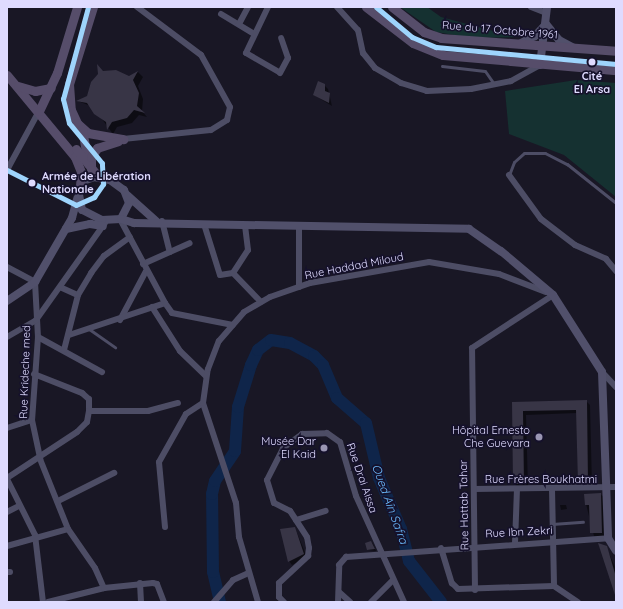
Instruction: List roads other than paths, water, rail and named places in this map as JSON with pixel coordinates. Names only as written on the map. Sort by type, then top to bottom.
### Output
[{"type":"main road","points":[[39,111],[51,88],[77,7]]},
{"type":"main road","points":[[93,7],[70,84],[71,110],[81,128],[93,171]]},
{"type":"main road","points":[[366,7],[404,37],[432,52],[457,58],[616,70]]},
{"type":"main road","name":"Rue du 17 Octobre 1961","points":[[392,7],[424,32],[442,38],[616,51]]},
{"type":"main road","points":[[540,65],[544,46],[547,10]]},
{"type":"main road","points":[[517,44],[536,36],[546,24]]},
{"type":"main road","points":[[546,24],[559,40],[575,48]]},
{"type":"main road","points":[[10,78],[35,91],[51,88]]},
{"type":"main road","points":[[7,301],[35,282],[66,229],[80,185],[78,162],[39,111],[10,78]]},
{"type":"main road","points":[[39,111],[49,118],[93,171],[116,184],[159,221]]},
{"type":"main road","points":[[81,128],[99,136],[123,139]]},
{"type":"main road","points":[[93,171],[90,161],[97,148],[123,139]]},
{"type":"main road","points":[[80,185],[93,171]]},
{"type":"main road","points":[[121,219],[128,208],[128,195]]},
{"type":"main road","points":[[77,198],[82,210],[104,224]]},
{"type":"main road","points":[[66,229],[78,219],[93,217]]},
{"type":"main road","points":[[66,229],[90,224],[104,224],[121,219],[134,223],[159,221],[204,224],[469,229],[501,251],[553,295],[602,372],[612,488],[608,538],[616,551]]},
{"type":"street","points":[[123,139],[211,130],[227,120],[230,107],[201,55],[137,7]]},
{"type":"street","points":[[238,24],[248,7]]},
{"type":"street","points":[[268,7],[246,53],[280,73],[288,58],[281,38]]},
{"type":"street","points":[[337,7],[358,30],[363,53],[375,68],[401,84],[427,91],[494,84],[534,71],[540,65]]},
{"type":"street","points":[[531,7],[547,10]]},
{"type":"street","points":[[221,14],[254,34]]},
{"type":"street","points":[[7,170],[39,111]]},
{"type":"street","points":[[509,175],[541,219],[576,246],[606,259],[616,271]]},
{"type":"street","points":[[121,219],[142,264],[172,313],[233,325]]},
{"type":"street","points":[[159,221],[170,252]]},
{"type":"street","points":[[7,337],[36,320],[62,288],[104,224]]},
{"type":"street","points":[[204,224],[220,275],[233,273],[248,250],[245,225]]},
{"type":"street","points":[[299,225],[299,287]]},
{"type":"street","points":[[64,350],[78,295],[97,264],[130,238]]},
{"type":"street","points":[[142,264],[190,243]]},
{"type":"street","name":"Rue Haddad Miloud","points":[[249,573],[230,486],[203,402],[206,376],[219,341],[244,312],[261,302],[299,287],[430,262],[499,274],[553,295]]},
{"type":"street","points":[[7,267],[35,282]]},
{"type":"street","points":[[120,320],[146,271]]},
{"type":"street","points":[[233,273],[261,302]]},
{"type":"street","name":"Rue Krideche med","points":[[35,282],[38,337],[34,374],[32,420],[40,459],[68,529],[95,568],[104,588]]},
{"type":"street","points":[[62,288],[78,295]]},
{"type":"street","name":"Rue Hattab Tahar","points":[[475,590],[472,348],[553,295]]},
{"type":"street","points":[[69,335],[120,320],[166,303]]},
{"type":"street","points":[[152,307],[180,351],[206,376]]},
{"type":"street","points":[[38,337],[102,372]]},
{"type":"street","points":[[602,372],[616,387]]},
{"type":"street","points":[[34,374],[82,393],[89,399],[90,411],[87,422],[77,432],[40,459],[7,479],[35,540],[43,602]]},
{"type":"street","points":[[165,528],[159,462],[186,414],[203,402]]},
{"type":"street","points":[[90,411],[148,410],[178,403]]},
{"type":"street","points":[[7,428],[32,420]]},
{"type":"street","name":"Rue Drai Aissa","points":[[284,602],[279,597],[279,582],[308,556],[309,548],[307,537],[290,511],[274,504],[267,480],[282,448],[302,434],[326,433],[340,442],[356,496],[381,555]]},
{"type":"street","points":[[58,501],[114,473]]},
{"type":"street","name":"Rue Frères Boukhatmi","points":[[474,489],[612,488]]},
{"type":"street","points":[[516,543],[517,489]]},
{"type":"street","points":[[552,489],[554,586]]},
{"type":"street","points":[[7,512],[19,506]]},
{"type":"street","points":[[296,520],[326,511]]},
{"type":"street","points":[[7,546],[35,540],[68,529]]},
{"type":"street","name":"Rue Ibn Zekri","points":[[339,592],[341,561],[388,554],[475,545],[608,538]]},
{"type":"street","points":[[441,548],[455,587],[475,590],[554,586],[578,602]]},
{"type":"street","points":[[381,555],[404,602]]},
{"type":"street","points":[[214,602],[233,580],[249,573],[258,602]]},
{"type":"street","points":[[371,602],[393,580]]},
{"type":"street","points":[[140,583],[141,602]]},
{"type":"street","points":[[48,602],[104,588],[140,583],[157,584],[164,602]]},
{"type":"street","points":[[338,602],[339,592]]},
{"type":"street","points":[[339,592],[350,602]]},
{"type":"lane","points":[[442,66],[485,71],[494,84]]},
{"type":"lane","points":[[509,175],[514,162],[524,153],[545,153],[566,164],[616,203]]},
{"type":"lane","points":[[89,329],[115,347]]},
{"type":"lane","points":[[552,524],[583,522]]},
{"type":"waterway","name":"Oued Aîn Safra","points":[[220,602],[213,572],[212,494],[215,481],[235,451],[238,407],[251,365],[258,350],[271,340],[290,343],[314,356],[323,365],[337,398],[366,423],[379,478],[401,529],[409,561],[441,602]]},
{"type":"place","name":"Cité El Arsa","points":[[592,62]]},
{"type":"place","name":"Armée de Libération Nationale","points":[[32,183]]},
{"type":"place","name":"Hôpital Ernesto Che Guevara","points":[[539,437]]},
{"type":"place","name":"Musée Dar El Kaid","points":[[324,448]]}]
